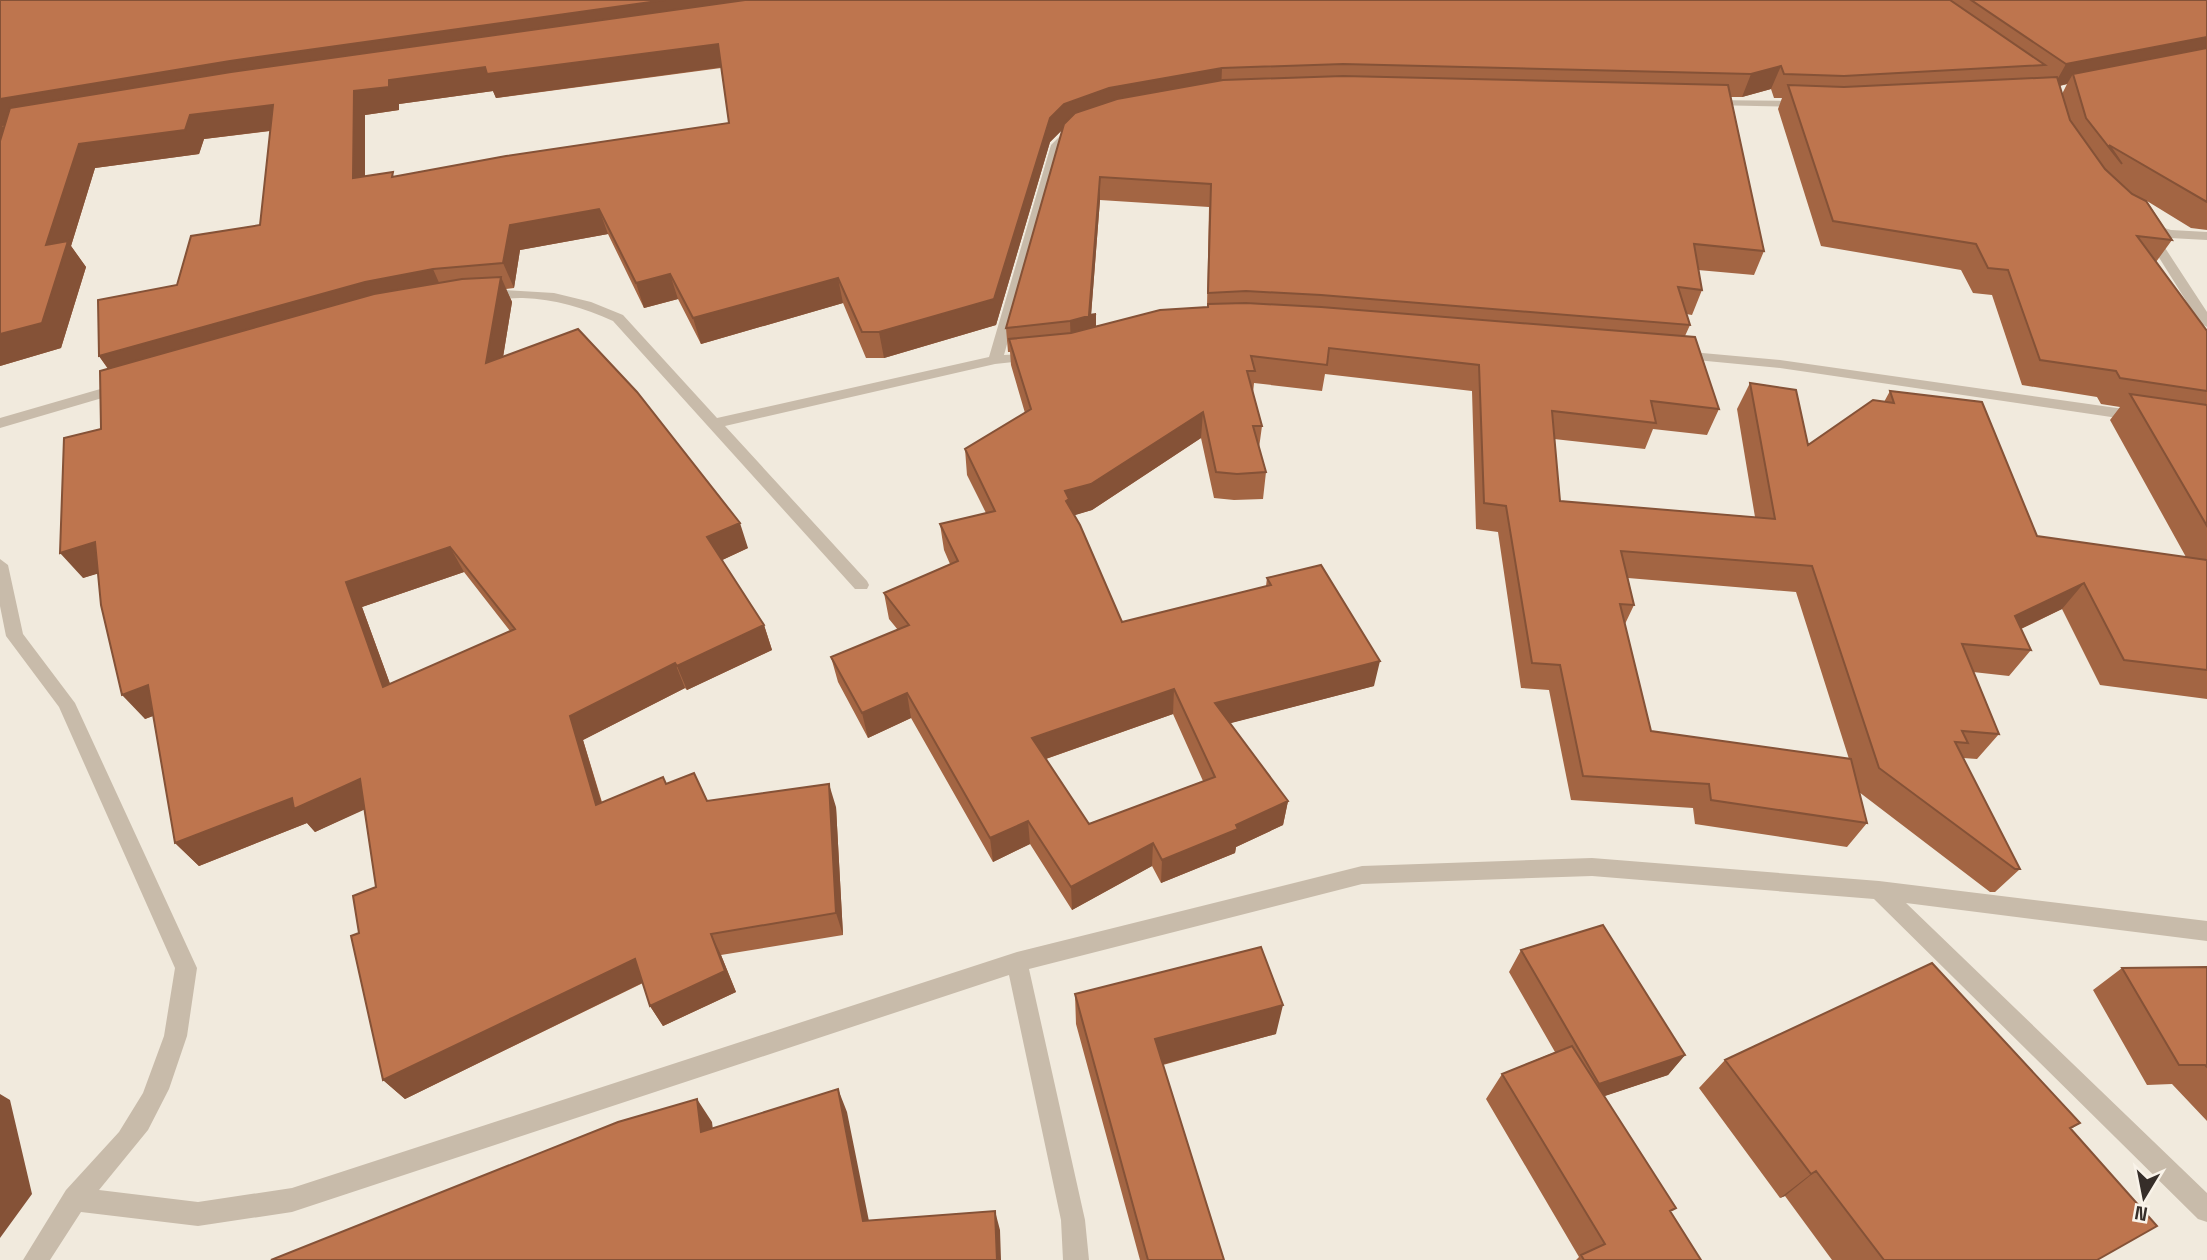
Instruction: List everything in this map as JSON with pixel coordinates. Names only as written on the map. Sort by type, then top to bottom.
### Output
[{"type":"street","points":[[1696,102],[1820,105]]},
{"type":"street","points":[[995,360],[1057,145],[1070,132],[1091,124]]},
{"type":"street","points":[[2207,236],[2170,234],[2139,223],[2166,256],[2207,323]]},
{"type":"street","points":[[472,297],[538,293],[594,306],[618,318],[861,585]]},
{"type":"street","points":[[715,423],[995,360],[1045,355]]},
{"type":"street","points":[[1671,355],[1780,364],[2152,418]]},
{"type":"street","points":[[0,423],[132,385]]},
{"type":"street","points":[[0,565],[8,639],[66,703],[186,968],[184,996],[166,1067],[149,1104],[129,1138],[75,1199],[36,1260]]},
{"type":"street","points":[[75,1199],[198,1214],[292,1200],[1017,962],[1362,875],[1592,867],[1879,890],[2207,931]]},
{"type":"street","points":[[1879,890],[2207,1210]]},
{"type":"street","points":[[1017,962],[1073,1220],[1076,1260]]},
{"type":"building","points":[[0,0],[665,0],[230,61],[0,99]]},
{"type":"building","points":[[745,0],[1950,0],[2045,65],[1844,76],[1784,74],[1781,66],[1751,74],[1343,64],[1222,68],[1109,88],[1064,104],[1050,118],[994,299],[879,332],[862,332],[838,278],[693,318],[670,274],[636,283],[599,209],[510,225],[503,263],[433,269],[365,282],[99,356],[98,300],[177,285],[191,236],[260,225],[273,105],[190,115],[185,130],[79,144],[46,245],[68,241],[42,323],[0,334],[0,141],[10,108],[231,72]],"holes":[[[718,44],[729,123],[506,156],[392,177],[393,172],[353,178],[354,91],[389,87],[389,80],[485,67],[487,74]]]},
{"type":"building","points":[[1971,0],[2207,0],[2207,37],[2066,64]]},
{"type":"building","points":[[2207,48],[2207,202],[2109,145],[2122,164],[2086,118],[2073,74]]},
{"type":"building","points":[[1343,76],[1728,85],[1764,251],[1694,244],[1702,290],[1678,287],[1690,325],[1321,295],[1246,291],[1208,293],[1211,184],[1100,177],[1089,315],[1096,314],[1070,321],[1006,328],[1064,124],[1075,113],[1117,99],[1223,80]]},
{"type":"building","points":[[2057,77],[2070,120],[2105,169],[2132,194],[2146,201],[2172,240],[2137,236],[2207,331],[2207,391],[2120,378],[2116,371],[2040,360],[2008,270],[1988,268],[1976,244],[1833,221],[1788,85],[1844,87]]},
{"type":"building","points":[[501,277],[486,363],[578,329],[637,392],[740,523],[707,537],[764,625],[677,666],[675,663],[570,716],[596,805],[663,777],[666,784],[694,773],[707,801],[829,784],[836,913],[711,934],[725,971],[650,1006],[635,959],[383,1080],[351,936],[359,933],[353,896],[376,887],[360,779],[294,809],[292,798],[175,843],[148,685],[122,695],[101,605],[95,542],[60,553],[64,438],[101,429],[100,371],[374,294],[462,279]],"holes":[[[450,547],[515,629],[383,687],[346,582]]]},
{"type":"building","points":[[1208,304],[1321,307],[1695,337],[1719,409],[1651,401],[1656,423],[1552,411],[1560,501],[1775,519],[1750,383],[1796,390],[1808,445],[1873,400],[1894,403],[1890,391],[1982,402],[2037,536],[2207,560],[2207,670],[2124,660],[2084,583],[2015,616],[2031,650],[1962,644],[1999,734],[1962,731],[1968,743],[1955,742],[2020,869],[2015,869],[1879,768],[1812,566],[1621,551],[1634,605],[1620,604],[1651,731],[1851,759],[1867,823],[1711,800],[1709,784],[1583,776],[1560,665],[1532,663],[1506,506],[1484,503],[1479,365],[1329,348],[1327,365],[1251,356],[1255,371],[1247,371],[1262,426],[1253,426],[1266,472],[1216,472],[1203,412],[1091,484],[1065,491],[1069,499],[1066,501],[1080,525],[1122,622],[1271,585],[1267,578],[1321,565],[1380,661],[1215,703],[1288,801],[1236,825],[1238,829],[1162,860],[1153,843],[1071,887],[1028,821],[990,838],[907,693],[862,713],[831,657],[909,625],[884,593],[958,561],[940,524],[995,511],[965,449],[1031,409],[1009,339],[1071,333],[1160,310],[1208,307]],"holes":[[[1174,689],[1215,777],[1089,824],[1032,738]]]},
{"type":"building","points":[[2130,394],[2207,405],[2207,526]]},
{"type":"building","points":[[1603,925],[1685,1055],[1599,1084],[1521,950]]},
{"type":"building","points":[[1261,947],[1283,1005],[1155,1039],[1224,1260],[1148,1260],[1075,994]]},
{"type":"building","points":[[1932,963],[2080,1123],[2070,1128],[2157,1226],[2097,1260],[1884,1260],[1816,1171],[1811,1174],[1725,1060]]},
{"type":"building","points":[[2207,967],[2207,1067],[2179,1065],[2122,968]]},
{"type":"building","points":[[1572,1046],[1676,1208],[1670,1211],[1701,1260],[1584,1260],[1581,1255],[1605,1244],[1502,1074]]},
{"type":"building","points":[[838,1089],[863,1221],[995,1211],[997,1260],[271,1260],[618,1122],[697,1099],[701,1132]]}]
